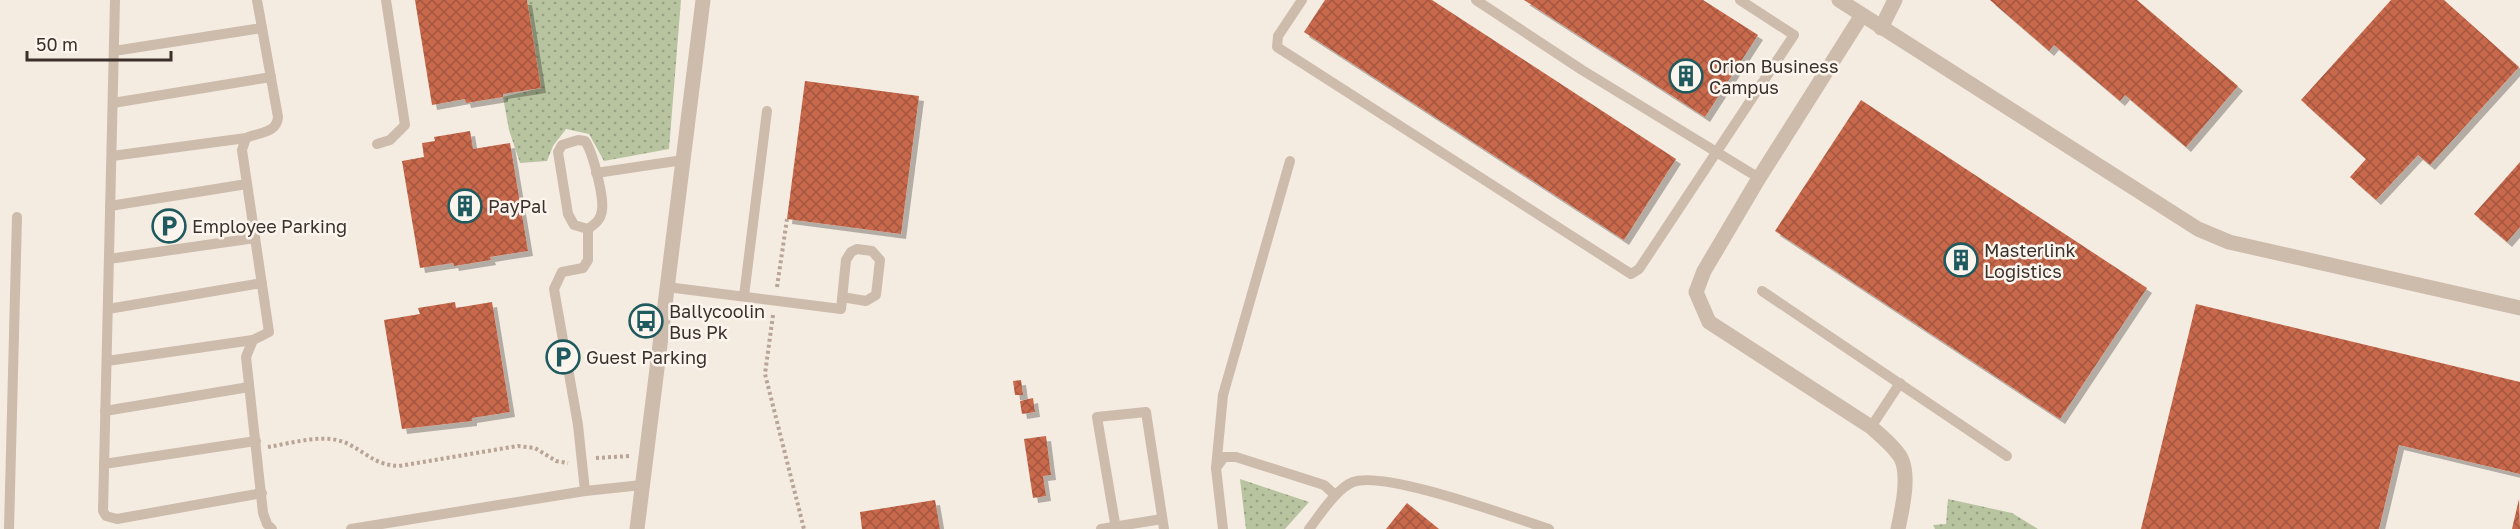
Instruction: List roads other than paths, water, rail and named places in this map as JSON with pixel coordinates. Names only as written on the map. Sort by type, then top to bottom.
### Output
[{"type":"street","points":[[637,529],[703,0]]},
{"type":"street","points":[[1839,0],[2134,190],[2208,234],[2229,242],[2520,308]]},
{"type":"street","points":[[1881,28],[1895,0]]},
{"type":"street","points":[[1862,15],[1759,178],[1704,271],[1696,292],[1701,308],[1710,322],[1871,427],[1890,445],[1902,460],[1905,494],[1898,529]]},
{"type":"lane","points":[[115,0],[103,511],[110,518],[117,519],[262,493]]},
{"type":"lane","points":[[112,156],[246,138],[273,130],[277,126],[278,117],[257,0]]},
{"type":"lane","points":[[377,144],[390,140],[405,125],[386,0]]},
{"type":"lane","points":[[1302,0],[1278,36],[1277,47],[1618,268],[1631,274],[1639,269],[1794,35],[1740,0]]},
{"type":"lane","points":[[1476,0],[1582,70],[1759,178]]},
{"type":"lane","points":[[114,51],[262,28]]},
{"type":"lane","points":[[113,103],[271,77]]},
{"type":"lane","points":[[744,296],[767,111]]},
{"type":"lane","points":[[107,361],[254,340],[269,332],[242,150],[246,138]]},
{"type":"lane","points":[[570,141],[585,141],[592,150],[596,173],[602,210],[597,223],[588,228],[574,225],[568,214],[558,152],[562,145],[570,141]]},
{"type":"lane","points":[[596,173],[683,160]]},
{"type":"lane","points":[[1223,529],[1216,468],[1223,395],[1290,161]]},
{"type":"lane","points":[[110,206],[247,184]]},
{"type":"lane","points":[[9,529],[17,217]]},
{"type":"lane","points":[[585,490],[578,425],[554,289],[562,272],[583,268],[588,260],[588,228]]},
{"type":"lane","points":[[109,259],[255,238]]},
{"type":"lane","points":[[667,287],[841,309],[842,297],[848,255],[857,249],[873,250],[880,260],[876,295],[866,301],[842,297]]},
{"type":"lane","points":[[108,309],[262,283]]},
{"type":"lane","points":[[1762,291],[2007,456]]},
{"type":"lane","points":[[254,340],[246,357],[264,513],[267,524],[272,529]]},
{"type":"lane","points":[[1871,427],[1900,383]]},
{"type":"lane","points":[[105,411],[249,387]]},
{"type":"lane","points":[[1101,529],[1116,528],[1163,524],[1146,412],[1097,417],[1116,528]]},
{"type":"lane","points":[[104,464],[256,445]]},
{"type":"lane","points":[[1216,468],[1224,457],[1236,457],[1324,485],[1335,495]]},
{"type":"lane","points":[[1309,529],[1335,495],[1352,482],[1382,480],[1422,489],[1549,529]]},
{"type":"lane","points":[[351,529],[585,490],[642,485]]},
{"type":"place","name":"Orion Business Campus","points":[[1686,76]]},
{"type":"place","name":"PayPal","points":[[465,206]]},
{"type":"place","name":"Employee Parking","points":[[169,226]]},
{"type":"place","name":"Masterlink Logistics","points":[[1961,260]]},
{"type":"place","name":"Ballycoolin Bus Pk","points":[[646,321]]},
{"type":"place","name":"Guest Parking","points":[[563,357]]}]
